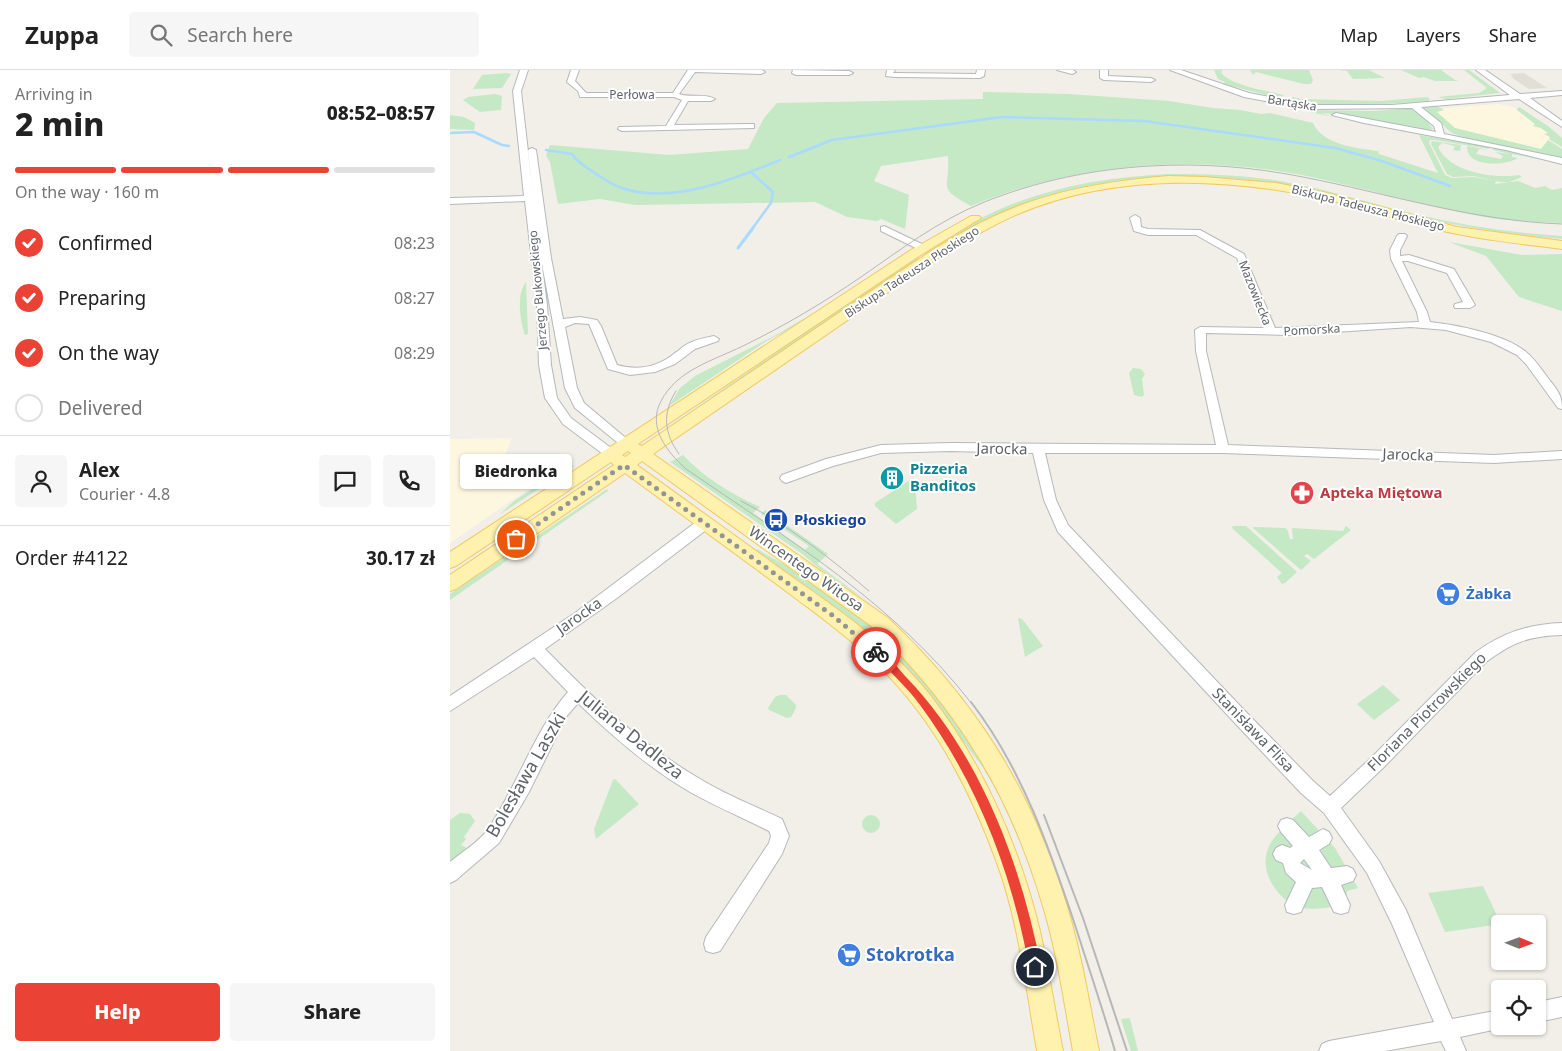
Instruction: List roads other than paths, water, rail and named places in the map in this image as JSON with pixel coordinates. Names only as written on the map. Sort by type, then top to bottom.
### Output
[{"type":"main road","name":"Biskupa Tadeusza Płoskiego","points":[[450,584],[626,454],[923,248],[987,211],[1044,190],[1097,178],[1139,173],[1183,171],[1242,174],[1330,188],[1457,221],[1505,228],[1562,233]]},
{"type":"main road","name":"Biskupa Tadeusza Płoskiego","points":[[450,561],[626,454],[967,234],[1028,205],[1081,190],[1109,185],[1170,180],[1251,183],[1321,195],[1457,230],[1522,241],[1562,245]]},
{"type":"main road","name":"Wincentego Witosa","points":[[626,454],[705,523],[832,615],[871,646],[922,700],[954,747],[979,793],[1009,864],[1028,931],[1050,1051]]},
{"type":"main road","name":"Wincentego Witosa","points":[[626,454],[881,623],[907,646],[962,711],[990,752],[1014,797],[1038,853],[1054,904],[1068,959],[1086,1051]]},
{"type":"street","name":"Jerzego Bukowskiego","points":[[524,70],[517,91],[534,198],[571,388],[579,406],[626,454]]},
{"type":"street","name":"Jerzego Bukowskiego","points":[[532,70],[526,81],[526,97],[545,366],[552,398],[567,421],[626,454]]},
{"type":"street","name":"Perłowa","points":[[575,70],[571,82],[581,90],[583,95],[675,95],[686,99],[711,99]]},
{"type":"street","points":[[675,95],[692,70],[761,72]]},
{"type":"street","points":[[797,70],[796,73],[849,73]]},
{"type":"street","points":[[890,70],[889,74],[895,75],[981,73]]},
{"type":"street","points":[[1061,70],[1072,72]]},
{"type":"street","points":[[1104,70],[1104,78],[1151,80]]},
{"type":"street","name":"Bartąska","points":[[1174,70],[1232,90],[1294,106],[1364,109],[1562,93]]},
{"type":"street","points":[[1480,70],[1512,93],[1528,100],[1562,125]]},
{"type":"street","points":[[1487,70],[1518,92],[1522,100],[1562,131]]},
{"type":"street","points":[[669,128],[686,99]]},
{"type":"street","points":[[1414,105],[1438,126],[1441,136]]},
{"type":"street","name":"Bartąska","points":[[1336,115],[1496,145],[1562,161]]},
{"type":"street","points":[[622,129],[752,126]]},
{"type":"street","points":[[450,200],[534,198]]},
{"type":"street","name":"Mazowiecka","points":[[1135,218],[1137,230],[1148,232],[1197,232],[1241,256],[1271,332]]},
{"type":"street","points":[[884,229],[923,248]]},
{"type":"street","points":[[1402,236],[1395,250],[1396,259],[1422,312],[1425,324]]},
{"type":"street","points":[[1396,259],[1409,258],[1452,270],[1470,305],[1459,306]]},
{"type":"street","points":[[559,326],[565,322],[588,320],[603,334],[612,367],[639,373],[654,369],[680,356],[686,349],[714,339]]},
{"type":"street","name":"Pomorska","points":[[1223,449],[1201,351],[1200,330],[1271,332],[1425,324],[1446,327],[1509,346],[1530,362],[1562,405]]},
{"type":"street","name":"Jarocka","points":[[786,478],[830,462],[881,449],[955,447],[1223,449],[1494,459],[1562,455]]},
{"type":"street","name":"Stanisława Flisa","points":[[1038,449],[1050,500],[1063,528],[1239,716],[1307,787],[1330,807],[1373,867],[1399,918],[1456,1051]]},
{"type":"street","name":"Jarocka","points":[[450,704],[535,648],[705,523]]},
{"type":"street","name":"Floriana Piotrowskiego","points":[[1330,807],[1379,761],[1480,657],[1500,643],[1520,633],[1562,629]]},
{"type":"street","name":"Juliana Dadleza","points":[[535,648],[577,693],[664,765],[694,785],[776,825],[780,836],[776,848],[713,944]]},
{"type":"street","name":"Bolesława Laszki","points":[[450,874],[493,837],[523,786],[560,712],[577,693]]},
{"type":"street","points":[[1288,826],[1307,848],[1328,879],[1341,905]]},
{"type":"street","points":[[1323,838],[1307,848],[1286,856],[1292,867],[1307,880],[1328,879],[1347,875]]},
{"type":"street","points":[[1294,905],[1307,880]]},
{"type":"street","points":[[1546,1010],[1562,1007]]},
{"type":"street","points":[[1328,1051],[1491,1021]]},
{"type":"waterway","points":[[789,157],[832,140],[1002,117],[1144,121],[1335,148],[1382,161],[1450,186]]},
{"type":"waterway","points":[[450,133],[474,132],[502,145],[509,146]]},
{"type":"waterway","points":[[546,150],[572,154],[582,165],[618,187],[641,192],[661,193],[682,192],[702,188],[743,175],[780,160]]},
{"type":"waterway","points":[[751,172],[773,192],[771,203],[752,229]]},
{"type":"waterway","points":[[738,248],[753,228]]},
{"type":"tram line","points":[[972,704],[942,668],[875,604],[801,548],[686,469],[672,455],[661,438],[656,420],[661,401],[676,381],[697,367],[743,346],[803,314],[950,218],[982,203],[1023,188],[1087,173],[1170,165],[1246,168],[1303,177],[1432,206],[1496,218],[1562,224]]},
{"type":"tram line","points":[[676,391],[668,407],[667,423],[670,438],[679,454]]},
{"type":"tram line","points":[[741,501],[775,520],[808,542],[869,591]]},
{"type":"tram line","points":[[971,702],[1005,754],[1033,810],[1066,899],[1115,1051]]},
{"type":"tram line","points":[[1044,815],[1083,918],[1127,1051]]},
{"type":"place","name":"Pizzeria Banditos","points":[[892,478]]},
{"type":"place","name":"Apteka Miętowa","points":[[1302,493]]},
{"type":"place","name":"Płoskiego","points":[[776,520]]},
{"type":"place","name":"Biedronka","points":[[516,539]]},
{"type":"place","name":"Żabka","points":[[1448,594]]},
{"type":"place","name":"Stokrotka","points":[[849,955]]}]
